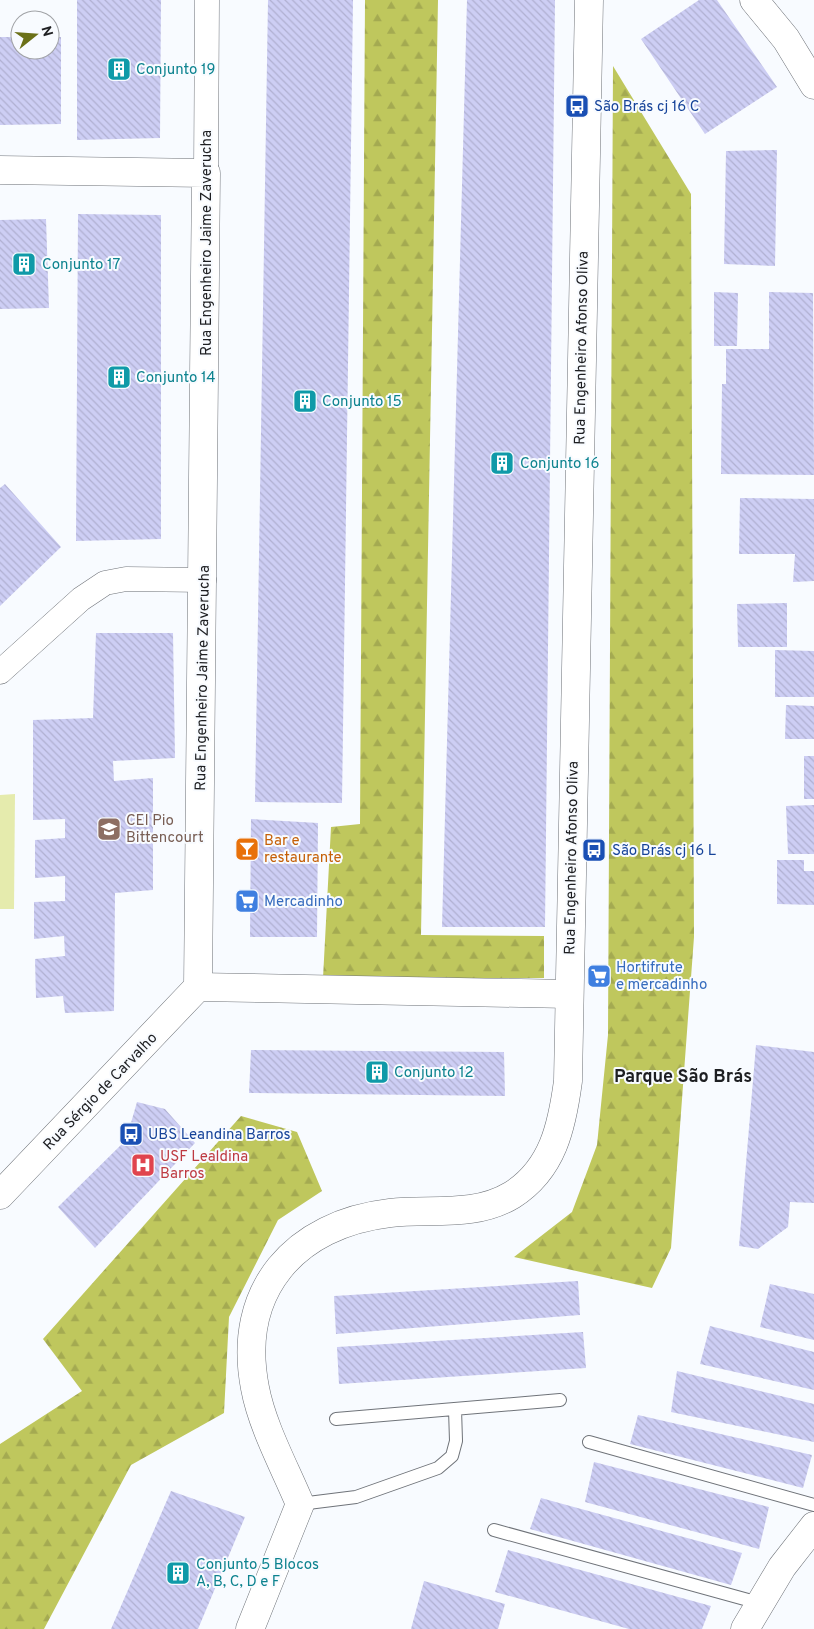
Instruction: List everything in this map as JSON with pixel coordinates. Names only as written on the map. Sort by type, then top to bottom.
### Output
[{"type":"street","name":"Rua Engenheiro Jaime Zaverucha","points":[[198,987],[204,580],[207,0]]},
{"type":"street","name":"Rua Engenheiro Afonso Oliva","points":[[300,1504],[266,1423],[254,1388],[251,1346],[257,1313],[268,1285],[284,1260],[299,1246],[326,1230],[354,1218],[392,1212],[455,1211],[487,1205],[511,1195],[533,1178],[551,1154],[563,1118],[568,1081],[568,994],[589,0]]},
{"type":"street","points":[[754,0],[786,39],[814,85]]},
{"type":"street","points":[[0,170],[206,174]]},
{"type":"street","points":[[0,672],[81,599],[105,582],[126,579],[204,580]]},
{"type":"street","points":[[198,987],[568,994]]},
{"type":"street","name":"Rua Sérgio de Carvalho","points":[[0,1195],[198,987]]},
{"type":"street","points":[[250,1629],[300,1504]]},
{"type":"street","points":[[746,1629],[759,1603],[782,1567],[814,1526]]},
{"type":"lane","points":[[336,1419],[560,1400]]},
{"type":"lane","points":[[300,1504],[356,1497],[438,1468],[452,1456],[456,1441],[455,1409]]},
{"type":"lane","points":[[589,1442],[814,1504]]},
{"type":"lane","points":[[494,1530],[759,1603]]},
{"type":"green space","points":[[365,0],[438,0],[421,935],[544,936],[544,978],[323,978],[331,827],[360,824]]},
{"type":"green space","points":[[613,66],[691,194],[694,937],[671,1248],[652,1288],[514,1257],[572,1212],[597,1145],[608,1035]]},
{"type":"green space","points":[[15,794],[14,909],[0,909],[0,795]]},
{"type":"green space","points":[[241,1116],[297,1132],[322,1191],[278,1220],[229,1317],[224,1413],[131,1465],[44,1629],[0,1629],[0,1444],[82,1391],[43,1339]]},
{"type":"building","name":"Conjunto 19","points":[[77,0],[161,0],[160,138],[77,140]]},
{"type":"building","name":"Conjunto 15","points":[[268,0],[353,0],[342,803],[255,802]]},
{"type":"building","name":"Conjunto 16","points":[[467,0],[555,0],[545,927],[442,927]]},
{"type":"building","points":[[699,0],[717,0],[777,87],[705,134],[641,39]]},
{"type":"building","points":[[0,37],[10,37],[10,60],[60,60],[61,37],[61,124],[0,125]]},
{"type":"building","points":[[777,150],[775,266],[724,264],[726,151]]},
{"type":"building","name":"Conjunto 14","points":[[78,214],[161,215],[161,539],[76,541]]},
{"type":"building","name":"Conjunto 17","points":[[46,219],[49,308],[0,309],[0,220]]},
{"type":"building","points":[[714,292],[738,293],[737,346],[714,346]]},
{"type":"building","points":[[769,292],[813,293],[814,475],[721,474],[722,384],[726,384],[726,349],[769,349]]},
{"type":"building","points":[[5,484],[61,547],[0,606],[0,488]]},
{"type":"building","points":[[740,498],[814,499],[814,581],[793,582],[795,554],[739,554]]},
{"type":"building","points":[[787,603],[787,647],[738,647],[737,604]]},
{"type":"building","name":"CEI Pio Bittencourt","points":[[96,633],[173,633],[175,758],[113,761],[114,781],[153,778],[153,890],[115,893],[114,1011],[65,1013],[63,996],[36,998],[35,959],[65,956],[64,936],[34,939],[34,902],[65,901],[65,876],[35,878],[35,840],[65,838],[65,819],[33,820],[33,720],[93,718]]},
{"type":"building","points":[[775,650],[814,651],[814,697],[775,697]]},
{"type":"building","points":[[786,705],[814,706],[814,739],[785,739]]},
{"type":"building","points":[[804,756],[814,756],[814,799],[804,799]]},
{"type":"building","points":[[814,805],[814,854],[788,854],[786,806]]},
{"type":"building","points":[[251,819],[318,823],[317,937],[250,937]]},
{"type":"building","points":[[777,860],[804,860],[804,871],[814,871],[814,905],[777,904]]},
{"type":"building","points":[[756,1045],[814,1052],[814,1203],[790,1202],[788,1227],[758,1249],[739,1246]]},
{"type":"building","name":"Conjunto 12","points":[[251,1050],[504,1052],[505,1096],[249,1093]]},
{"type":"building","points":[[137,1102],[165,1109],[195,1143],[95,1248],[58,1207],[126,1140]]},
{"type":"building","points":[[578,1281],[580,1315],[336,1334],[334,1296]]},
{"type":"building","points":[[770,1284],[814,1294],[814,1340],[760,1327]]},
{"type":"building","points":[[710,1326],[814,1352],[814,1390],[700,1364]]},
{"type":"building","points":[[583,1332],[586,1368],[339,1384],[337,1347]]},
{"type":"building","points":[[677,1371],[814,1404],[814,1442],[671,1412]]},
{"type":"building","points":[[638,1415],[812,1455],[803,1488],[630,1444]]},
{"type":"building","points":[[594,1462],[769,1507],[759,1549],[585,1502]]},
{"type":"building","name":"Conjunto 5 Blocos A, B, C, D e F","points":[[171,1491],[245,1517],[198,1629],[111,1629]]},
{"type":"building","points":[[541,1498],[742,1553],[731,1585],[530,1529]]},
{"type":"building","points":[[508,1550],[711,1606],[702,1629],[629,1629],[495,1592]]},
{"type":"building","points":[[424,1581],[505,1604],[498,1629],[411,1629]]},
{"type":"place","name":"Conjunto 19","points":[[119,69]]},
{"type":"place","name":"São Brás cj 16 C","points":[[577,106]]},
{"type":"place","name":"Conjunto 17","points":[[24,264]]},
{"type":"place","name":"Conjunto 14","points":[[119,377]]},
{"type":"place","name":"Conjunto 15","points":[[305,401]]},
{"type":"place","name":"Conjunto 16","points":[[502,463]]},
{"type":"place","name":"CEI Pio Bittencourt","points":[[109,829]]},
{"type":"place","name":"Bar e restaurante","points":[[247,849]]},
{"type":"place","name":"São Brás cj 16 L","points":[[594,850]]},
{"type":"place","name":"Mercadinho","points":[[247,901]]},
{"type":"place","name":"Hortifrute e mercadinho","points":[[599,976]]},
{"type":"place","name":"Conjunto 12","points":[[377,1072]]},
{"type":"place","name":"UBS Leandina Barros","points":[[131,1134]]},
{"type":"place","name":"USF Lealdina Barros","points":[[143,1165]]},
{"type":"place","name":"Conjunto 5 Blocos A, B, C, D e F","points":[[178,1573]]},
{"type":"district","name":"Parque São Brás","points":[[683,1076]]}]
